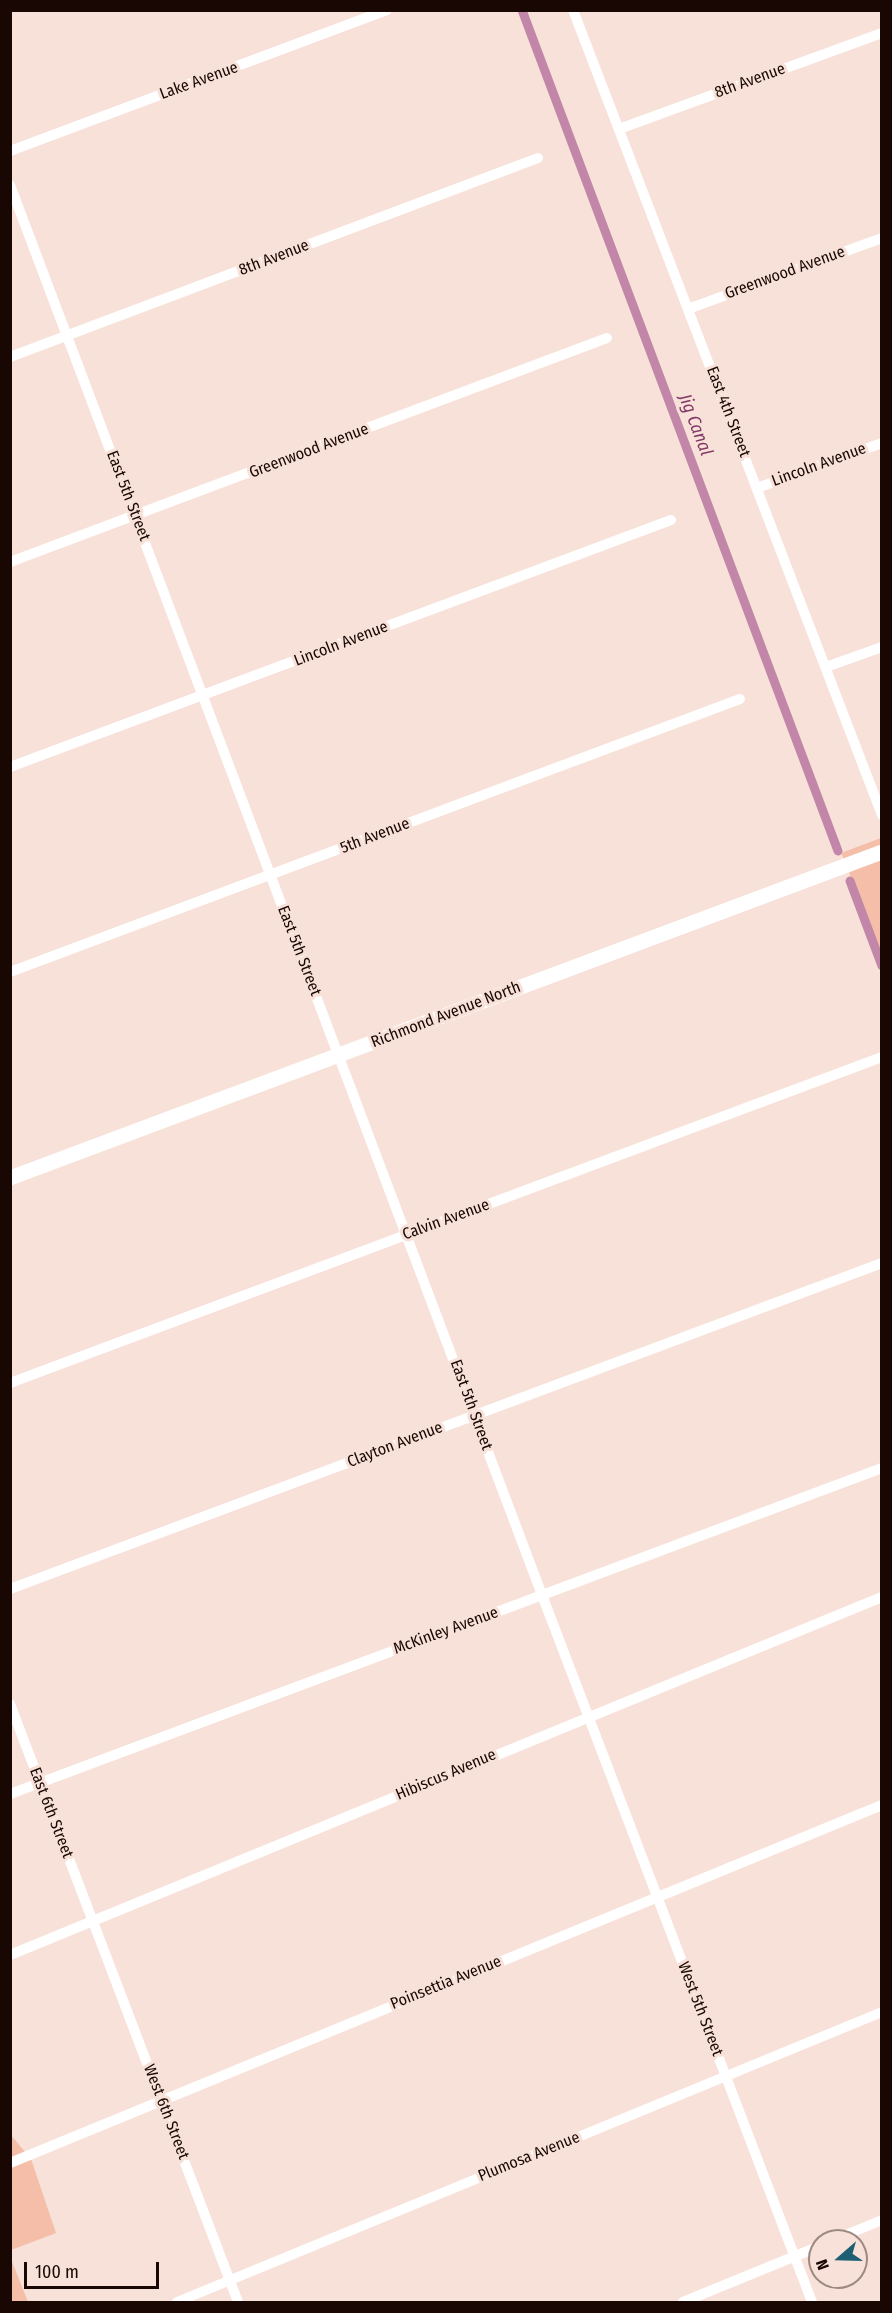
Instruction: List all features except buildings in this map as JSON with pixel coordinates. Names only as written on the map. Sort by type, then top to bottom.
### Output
[{"type":"street","name":"Lake Avenue","points":[[10,151],[387,10]]},
{"type":"street","name":"East 4th Street","points":[[573,10],[882,815]]},
{"type":"street","name":"8th Avenue","points":[[619,129],[882,33]]},
{"type":"street","name":"8th Avenue","points":[[10,357],[538,159]]},
{"type":"street","name":"East 5th Street","points":[[10,185],[588,1716]]},
{"type":"street","name":"Greenwood Avenue","points":[[688,309],[882,238]]},
{"type":"street","name":"Greenwood Avenue","points":[[10,562],[607,338]]},
{"type":"street","name":"Lincoln Avenue","points":[[757,488],[882,443]]},
{"type":"street","name":"Lincoln Avenue","points":[[10,767],[671,520]]},
{"type":"street","points":[[826,667],[882,647]]},
{"type":"street","name":"5th Avenue","points":[[10,972],[740,699]]},
{"type":"street","name":"Richmond Avenue North","points":[[10,1178],[882,852]]},
{"type":"street","name":"Calvin Avenue","points":[[10,1383],[882,1057]]},
{"type":"street","name":"Clayton Avenue","points":[[10,1589],[882,1263]]},
{"type":"street","name":"McKinley Avenue","points":[[10,1794],[882,1467]]},
{"type":"street","name":"Hibiscus Avenue","points":[[10,1955],[882,1597]]},
{"type":"street","name":"East 6th Street","points":[[10,1704],[92,1922]]},
{"type":"street","name":"West 5th Street","points":[[588,1716],[812,2302]]},
{"type":"street","name":"Poinsettia Avenue","points":[[10,2163],[882,1804]]},
{"type":"street","name":"West 6th Street","points":[[92,1922],[238,2302]]},
{"type":"street","name":"Plumosa Avenue","points":[[177,2302],[882,2012]]},
{"type":"street","points":[[860,2229],[882,2220]]},
{"type":"street","points":[[683,2302],[808,2251]]},
{"type":"shaded area","points":[[881,838],[881,847],[845,861],[841,853]]},
{"type":"shaded area","points":[[881,857],[881,961],[849,872]]},
{"type":"shaded area","points":[[10,2134],[31,2159],[56,2233],[11,2250]]},
{"type":"shaded area","points":[[11,2259],[28,2302],[11,2302]]},
{"type":"waterway","name":"Jig Canal","points":[[522,10],[838,851]]},
{"type":"waterway","name":"Jig Canal","points":[[850,881],[882,966]]}]
